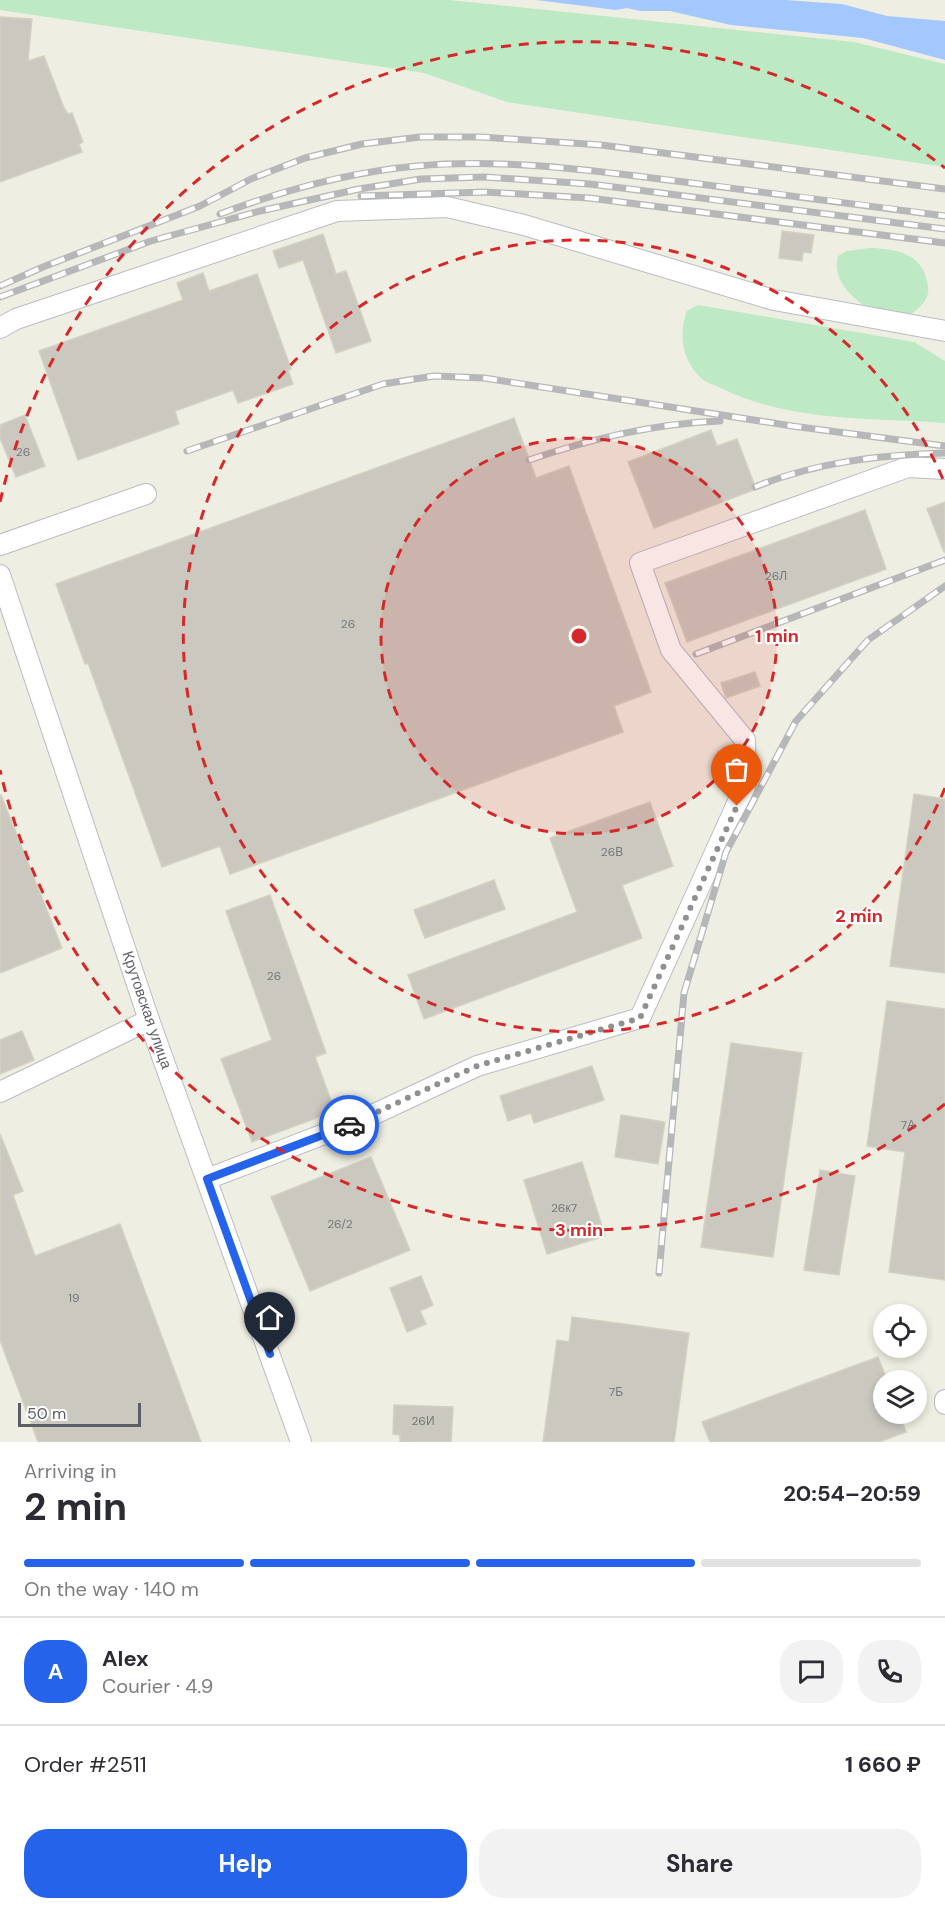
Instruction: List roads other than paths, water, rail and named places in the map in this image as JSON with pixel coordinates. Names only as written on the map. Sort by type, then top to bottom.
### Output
[{"type":"street","points":[[0,328],[16,319],[337,212],[447,207],[524,225],[774,300],[945,331]]},
{"type":"street","points":[[207,1179],[366,1118],[477,1066],[640,1018],[747,784],[745,740],[671,650],[640,563],[908,467],[945,469]]},
{"type":"street","points":[[0,545],[146,494]]},
{"type":"street","name":"Крутовская улица","points":[[0,575],[149,1020],[301,1442]]},
{"type":"street","points":[[0,1092],[149,1020]]},
{"type":"water","points":[[536,0],[785,0],[842,4],[887,16],[945,21],[945,60],[863,38],[731,25],[670,11],[640,11],[627,8],[616,10]]},
{"type":"railway","points":[[0,286],[200,206],[251,179],[305,158],[362,144],[420,137],[481,137],[601,145],[945,189]]},
{"type":"railway","points":[[220,214],[268,197],[342,177],[417,166],[484,164],[551,167],[618,174],[945,216]]},
{"type":"railway","points":[[0,297],[151,241],[260,211],[359,189],[421,179],[484,177],[590,184],[945,229]]},
{"type":"railway","points":[[361,196],[486,192],[589,198],[945,243]]},
{"type":"railway","points":[[187,451],[383,384],[434,376],[484,378],[792,426],[945,446]]},
{"type":"railway","points":[[529,460],[623,433],[671,425],[720,421]]},
{"type":"railway","points":[[755,487],[801,471],[849,461],[945,453]]},
{"type":"railway","points":[[696,654],[945,560]]},
{"type":"railway","points":[[659,1273],[684,993],[726,852],[796,721],[868,640],[945,586]]}]
